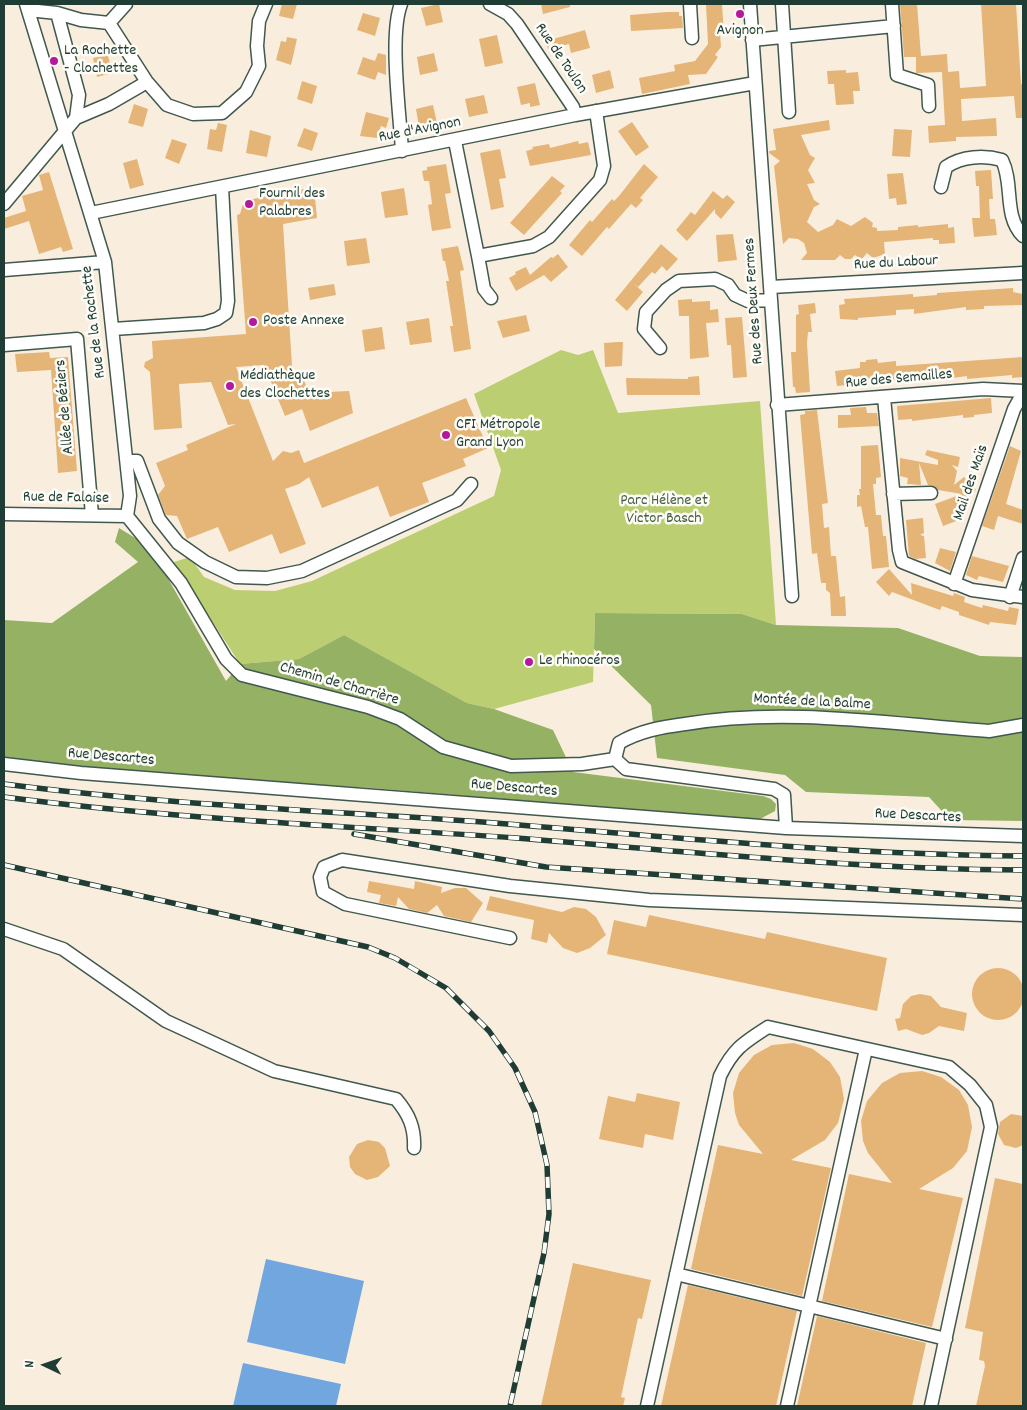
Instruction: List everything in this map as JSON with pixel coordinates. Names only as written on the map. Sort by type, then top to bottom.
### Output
[{"type":"street","points":[[126,4],[109,24],[147,82],[167,104],[192,114],[222,113],[246,92],[259,66],[257,46],[259,21],[266,4]]},
{"type":"street","points":[[401,4],[397,12],[396,38],[402,151]]},
{"type":"street","name":"Rue de Toulon","points":[[490,4],[511,9],[573,107],[575,115]]},
{"type":"street","points":[[690,4],[692,38]]},
{"type":"street","name":"Rue des Deux Fermes","points":[[750,4],[792,596]]},
{"type":"street","points":[[782,4],[789,112]]},
{"type":"street","points":[[892,4],[897,75],[928,85],[929,106]]},
{"type":"street","name":"Rue de la Rochette","points":[[109,24],[81,20],[27,7],[105,262],[130,496],[127,516]]},
{"type":"street","points":[[57,13],[79,95],[76,118]]},
{"type":"street","points":[[752,40],[894,26]]},
{"type":"street","points":[[4,204],[65,128],[76,118],[109,104],[147,82]]},
{"type":"street","name":"Rue d'Avignon","points":[[91,213],[455,141],[575,115],[755,83]]},
{"type":"street","points":[[478,256],[533,246],[549,238],[600,180],[604,166],[596,112]]},
{"type":"street","points":[[455,141],[484,289],[491,298]]},
{"type":"street","points":[[941,187],[946,167],[956,160],[989,157],[1002,160],[1007,170],[1010,210],[1015,228],[1023,236]]},
{"type":"street","points":[[113,329],[204,323],[218,319],[226,312],[228,301],[222,187]]},
{"type":"street","points":[[4,270],[105,262]]},
{"type":"street","name":"Rue du Labour","points":[[660,348],[644,329],[646,312],[666,290],[680,281],[715,279],[728,285],[734,295],[748,301],[771,294],[1023,273]]},
{"type":"street","name":"Allée de Béziers","points":[[4,345],[77,339],[92,515]]},
{"type":"street","name":"Rue des Semailles","points":[[777,405],[983,389],[1023,392]]},
{"type":"street","name":"Mail des Maïs","points":[[954,584],[1014,409],[1023,392]]},
{"type":"street","points":[[884,398],[898,550],[902,562],[954,584],[1010,597],[1023,597]]},
{"type":"street","points":[[126,461],[137,460],[159,519],[178,543],[205,562],[236,577],[267,578],[302,571],[457,500],[471,484]]},
{"type":"street","points":[[893,494],[931,493]]},
{"type":"street","name":"Rue de Falaise","points":[[4,514],[127,516]]},
{"type":"street","name":"Chemin de Charrière","points":[[127,516],[181,583],[226,659],[234,670],[242,675],[368,707],[400,719],[443,747],[511,766],[582,764],[615,759]]},
{"type":"street","points":[[1010,597],[1023,558]]},
{"type":"street","name":"Montée de la Balme","points":[[615,759],[619,744],[644,732],[721,718],[773,715],[989,731],[1023,725]]},
{"type":"street","points":[[615,759],[626,769],[774,788],[782,792],[786,800],[786,828]]},
{"type":"street","name":"Rue Descartes","points":[[4,764],[101,774],[786,828],[1023,836]]},
{"type":"street","points":[[510,938],[345,904],[323,892],[320,877],[324,867],[342,860],[510,886],[649,900],[1023,915]]},
{"type":"street","points":[[4,929],[63,949],[166,1022],[274,1071],[396,1099],[408,1112],[415,1136],[414,1148]]},
{"type":"street","points":[[647,1406],[720,1076],[729,1057],[744,1042],[768,1027],[949,1067],[970,1085],[986,1105],[991,1127],[931,1406]]},
{"type":"street","points":[[787,1406],[866,1049]]},
{"type":"street","points":[[676,1274],[946,1339]]},
{"type":"green space","name":"Parc Hélène et Victor Basch","points":[[561,350],[578,355],[593,350],[618,413],[760,401],[776,625],[742,614],[595,613],[593,682],[494,709],[467,703],[344,635],[299,659],[240,664],[174,562],[190,557],[204,577],[235,590],[275,591],[312,581],[494,496],[501,470],[474,394]]},
{"type":"green space","points":[[119,528],[145,544],[161,566],[226,681],[240,664],[299,659],[344,635],[467,703],[494,709],[553,730],[573,772],[763,796],[771,799],[776,804],[775,811],[760,819],[747,819],[371,788],[117,772],[4,759],[4,620],[52,623],[138,562],[115,542]]},
{"type":"green space","points":[[595,613],[742,614],[776,625],[898,628],[980,656],[1023,657],[1023,821],[950,820],[929,797],[806,792],[785,775],[657,758],[651,705],[594,649]]},
{"type":"water","points":[[266,1259],[364,1281],[345,1364],[247,1342]]},
{"type":"water","points":[[243,1363],[341,1384],[336,1406],[233,1406]]},
{"type":"building","points":[[282,4],[297,4],[293,19],[279,16]]},
{"type":"building","points":[[439,4],[443,22],[426,26],[421,8]]},
{"type":"building","points":[[541,4],[570,4],[570,7],[543,14]]},
{"type":"building","points":[[706,4],[722,4],[724,34],[720,34],[721,47],[715,55],[718,57],[706,74],[688,75],[690,84],[642,94],[639,78],[675,71],[674,65],[695,61],[708,44]]},
{"type":"building","points":[[900,4],[917,4],[921,56],[947,54],[948,72],[959,71],[960,88],[986,86],[981,4],[1016,4],[1021,84],[1023,84],[1023,118],[1016,118],[1014,96],[961,99],[962,121],[996,118],[997,136],[956,137],[956,141],[929,143],[928,126],[945,125],[942,72],[916,73],[916,57],[904,57]]},
{"type":"building","points":[[679,12],[679,16],[682,16],[683,28],[631,31],[630,15]]},
{"type":"building","points":[[363,13],[380,18],[375,36],[357,30]]},
{"type":"building","points":[[585,30],[590,48],[571,53],[569,44],[548,49],[546,41]]},
{"type":"building","points":[[497,35],[503,63],[485,67],[479,39]]},
{"type":"building","points":[[287,37],[297,39],[291,65],[276,60],[281,41],[286,42]]},
{"type":"building","points":[[378,53],[386,55],[386,75],[378,72],[375,80],[357,74],[363,57],[375,61]]},
{"type":"building","points":[[434,53],[438,71],[420,75],[417,57]]},
{"type":"building","points":[[108,55],[112,73],[97,77],[93,58]]},
{"type":"building","points":[[610,70],[614,88],[596,93],[592,75]]},
{"type":"building","points":[[846,70],[846,73],[858,72],[860,91],[853,91],[854,104],[836,105],[834,84],[828,84],[827,71]]},
{"type":"building","points":[[302,81],[317,86],[312,104],[297,99]]},
{"type":"building","points":[[535,83],[540,105],[530,107],[530,103],[521,105],[517,87]]},
{"type":"building","points":[[484,95],[488,113],[469,117],[465,99]]},
{"type":"building","points":[[134,104],[148,109],[143,127],[128,123]]},
{"type":"building","points":[[433,105],[437,123],[419,127],[416,109]]},
{"type":"building","points":[[366,112],[389,118],[386,128],[381,126],[377,138],[360,136]]},
{"type":"building","points":[[829,120],[830,130],[801,135],[810,155],[815,158],[808,170],[815,183],[807,184],[814,200],[820,204],[814,207],[807,222],[818,232],[833,225],[837,219],[851,226],[865,217],[873,223],[872,227],[877,228],[877,231],[898,230],[898,227],[918,225],[918,227],[948,224],[948,228],[954,227],[955,243],[939,244],[939,240],[933,240],[933,238],[884,242],[885,254],[873,258],[867,253],[861,260],[855,255],[851,259],[845,259],[840,255],[835,260],[801,260],[807,253],[804,243],[798,239],[789,238],[783,244],[774,166],[780,161],[769,153],[769,151],[776,150],[773,129]]},
{"type":"building","points":[[632,122],[649,147],[636,156],[618,131]]},
{"type":"building","points":[[218,123],[227,125],[222,152],[207,149],[210,129],[216,130]]},
{"type":"building","points":[[304,128],[318,133],[312,151],[297,146]]},
{"type":"building","points":[[894,129],[912,130],[910,157],[892,156]]},
{"type":"building","points":[[250,130],[271,136],[267,157],[246,153]]},
{"type":"building","points":[[172,139],[187,144],[179,164],[165,158]]},
{"type":"building","points":[[578,141],[579,144],[588,142],[591,155],[530,166],[526,151],[533,149],[532,147],[549,144],[550,148]]},
{"type":"building","points":[[500,149],[506,178],[499,179],[504,207],[491,210],[480,153]]},
{"type":"building","points":[[137,159],[144,185],[130,189],[123,163]]},
{"type":"building","points":[[446,164],[451,193],[445,194],[451,228],[432,231],[428,205],[432,204],[429,181],[424,181],[422,171],[427,170],[427,167]]},
{"type":"building","points":[[644,164],[658,177],[640,198],[643,200],[636,208],[631,204],[609,229],[607,227],[582,256],[569,245],[590,220],[592,222],[612,199],[614,201],[619,196]]},
{"type":"building","points":[[991,170],[993,199],[989,199],[990,219],[995,219],[997,235],[974,237],[972,218],[980,218],[979,186],[976,186],[975,171]]},
{"type":"building","points":[[49,172],[73,249],[63,252],[61,247],[39,254],[29,221],[4,229],[4,218],[26,211],[22,196],[43,190],[39,175]]},
{"type":"building","points":[[903,173],[907,204],[897,205],[896,198],[889,199],[887,174]]},
{"type":"building","points":[[552,176],[565,186],[560,191],[562,193],[524,235],[510,223]]},
{"type":"building","points":[[314,187],[317,218],[283,224],[292,366],[297,376],[302,375],[309,393],[349,391],[353,413],[310,431],[302,409],[285,416],[264,365],[236,367],[273,461],[283,451],[291,453],[299,450],[304,463],[466,398],[488,448],[463,459],[466,466],[422,483],[429,502],[390,517],[378,486],[322,508],[309,477],[299,484],[285,489],[306,544],[280,554],[272,534],[229,552],[218,527],[187,539],[177,516],[166,515],[158,495],[165,486],[156,463],[188,450],[186,445],[236,424],[228,425],[211,382],[179,384],[182,428],[154,430],[150,372],[144,367],[145,362],[153,358],[152,341],[246,334],[237,215],[240,214],[243,204],[248,200]]},
{"type":"building","points":[[404,188],[408,215],[385,218],[381,192]]},
{"type":"building","points":[[713,191],[723,199],[727,195],[735,202],[721,219],[715,213],[715,209],[687,241],[676,230],[691,212],[695,215]]},
{"type":"building","points":[[733,234],[737,260],[718,262],[716,235]]},
{"type":"building","points":[[366,238],[370,263],[347,266],[344,241]]},
{"type":"building","points":[[661,244],[678,259],[667,271],[662,266],[655,274],[652,272],[638,287],[633,283],[643,292],[627,311],[615,300]]},
{"type":"building","points":[[458,246],[464,270],[460,271],[471,349],[454,352],[450,326],[453,326],[446,281],[449,281],[441,249]]},
{"type":"building","points":[[558,254],[568,267],[551,282],[544,275],[516,291],[509,278],[516,274],[515,272],[526,267],[530,275],[551,257],[553,258]]},
{"type":"building","points":[[334,284],[336,295],[310,300],[308,288]]},
{"type":"building","points":[[1013,288],[1013,292],[1023,294],[1023,305],[984,306],[984,309],[966,310],[966,307],[914,314],[914,309],[896,310],[896,315],[858,318],[858,320],[840,319],[839,305],[845,304],[844,299],[913,294],[913,297],[937,295],[937,293]]},
{"type":"building","points":[[692,299],[692,302],[710,301],[710,310],[718,309],[719,322],[706,323],[709,357],[690,359],[689,316],[679,316],[678,300]]},
{"type":"building","points":[[815,303],[816,313],[810,314],[812,332],[808,332],[807,343],[810,392],[796,393],[795,387],[793,387],[791,352],[796,352],[796,315],[799,314],[798,305]]},
{"type":"building","points":[[526,315],[530,331],[503,338],[497,321]]},
{"type":"building","points":[[742,317],[747,377],[733,378],[731,345],[727,345],[725,318]]},
{"type":"building","points":[[429,318],[432,342],[410,345],[406,322]]},
{"type":"building","points":[[382,327],[385,349],[365,352],[362,330]]},
{"type":"building","points":[[623,342],[622,366],[605,367],[604,343]]},
{"type":"building","points":[[49,352],[50,358],[68,357],[77,471],[58,473],[51,370],[17,372],[15,354]]},
{"type":"building","points":[[1023,357],[1023,377],[1012,378],[1012,375],[967,379],[967,376],[925,382],[918,382],[918,379],[837,386],[835,371],[860,368],[860,362],[877,359],[878,363],[896,361],[896,366]]},
{"type":"building","points":[[699,376],[700,395],[627,395],[626,378],[688,379],[688,377]]},
{"type":"building","points":[[991,398],[992,413],[963,418],[963,415],[912,421],[912,419],[898,420],[897,406]]},
{"type":"building","points":[[866,407],[867,413],[877,413],[879,426],[838,428],[838,415],[851,415],[850,408]]},
{"type":"building","points":[[817,410],[828,503],[822,504],[824,528],[829,527],[831,556],[836,556],[840,597],[845,596],[846,616],[831,616],[830,593],[826,590],[826,583],[821,583],[817,553],[812,554],[800,415],[805,414],[805,411]]},
{"type":"building","points":[[878,445],[881,477],[876,478],[876,484],[873,484],[876,515],[881,515],[883,536],[886,536],[889,567],[872,569],[868,527],[865,527],[861,506],[857,507],[857,495],[860,495],[859,489],[861,489],[861,446]]},
{"type":"building","points":[[1010,446],[1021,451],[1006,504],[1023,510],[1023,524],[998,516],[994,530],[982,526]]},
{"type":"building","points":[[927,450],[960,457],[958,467],[952,465],[957,471],[954,485],[964,477],[976,490],[955,509],[959,520],[943,526],[935,504],[962,494],[938,490],[934,486],[928,485],[919,463],[921,485],[907,484],[908,478],[900,476],[900,458],[938,465],[938,460],[925,455]]},
{"type":"building","points":[[923,518],[924,533],[920,535],[924,536],[926,558],[916,559],[909,556],[906,520]]},
{"type":"building","points":[[940,548],[956,552],[950,571],[935,563]]},
{"type":"building","points":[[972,556],[1009,566],[1003,582],[979,576],[977,580],[966,575]]},
{"type":"building","points":[[889,569],[912,595],[911,583],[953,596],[954,593],[965,597],[964,602],[982,608],[983,605],[1008,611],[1009,607],[1019,609],[1016,625],[990,622],[989,625],[959,615],[959,612],[942,606],[940,610],[892,592],[889,596],[876,582]]},
{"type":"building","points":[[369,881],[414,889],[415,881],[442,887],[441,893],[455,888],[466,888],[483,903],[471,922],[444,916],[437,905],[427,913],[409,909],[398,897],[396,906],[379,903],[381,895],[367,892]]},
{"type":"building","points":[[490,896],[562,912],[574,907],[586,909],[596,917],[606,935],[590,948],[577,953],[563,948],[549,933],[547,943],[531,939],[534,920],[486,910]]},
{"type":"building","points":[[649,915],[765,939],[767,932],[887,958],[877,1011],[607,954],[614,920],[646,927]]},
{"type":"building","points":[[998,968],[1012,972],[1020,980],[1024,994],[1020,1008],[1012,1016],[998,1020],[984,1016],[976,1008],[972,994],[976,980],[984,972]]},
{"type":"building","points":[[920,994],[931,996],[941,1007],[967,1013],[964,1031],[939,1026],[929,1033],[922,1035],[906,1029],[898,1031],[895,1019],[900,1018],[903,1004],[911,996]]},
{"type":"building","points":[[794,1043],[813,1049],[830,1062],[840,1077],[844,1099],[838,1123],[825,1140],[791,1160],[831,1168],[802,1296],[691,1269],[718,1145],[763,1154],[739,1125],[735,1113],[733,1093],[739,1073],[754,1055],[772,1045]]},
{"type":"building","points":[[922,1071],[941,1077],[959,1090],[968,1105],[972,1127],[967,1151],[953,1168],[919,1189],[963,1198],[932,1327],[822,1301],[849,1174],[892,1183],[868,1153],[863,1141],[861,1121],[867,1101],[882,1083],[900,1073]]},
{"type":"building","points":[[637,1093],[680,1102],[673,1140],[645,1134],[643,1148],[599,1139],[608,1096],[635,1102]]},
{"type":"building","points":[[1011,1114],[1023,1116],[1023,1145],[1016,1148],[1004,1145],[998,1134],[1000,1122]]},
{"type":"building","points":[[368,1140],[379,1142],[385,1148],[390,1166],[378,1177],[367,1180],[355,1174],[350,1167],[349,1157],[357,1144]]},
{"type":"building","points":[[995,1178],[1023,1184],[1023,1406],[976,1406],[985,1366],[984,1361],[979,1360],[983,1332],[965,1328]]},
{"type":"building","points":[[573,1263],[651,1280],[642,1319],[638,1318],[621,1397],[625,1398],[623,1406],[541,1406]]},
{"type":"building","points":[[688,1285],[797,1311],[776,1406],[661,1406]]},
{"type":"building","points":[[817,1316],[926,1343],[912,1406],[797,1406]]},
{"type":"railway","points":[[4,784],[188,802],[495,823],[825,849],[1023,856]]},
{"type":"railway","points":[[4,797],[131,811],[323,826],[516,838],[833,863],[1023,870]]},
{"type":"railway","points":[[354,834],[546,867],[1023,899]]},
{"type":"railway","points":[[4,865],[368,947],[395,958],[446,988],[489,1031],[515,1068],[535,1112],[547,1165],[549,1214],[544,1253],[510,1406]]},
{"type":"place","name":"Avignon","points":[[740,14]]},
{"type":"place","name":"La Rochette - Clochettes","points":[[54,61]]},
{"type":"place","name":"Fournil des Palabres","points":[[249,204]]},
{"type":"place","name":"Poste Annexe","points":[[253,322]]},
{"type":"place","name":"Médiathèque des Clochettes","points":[[230,386]]},
{"type":"place","name":"CFI Métropole Grand Lyon","points":[[446,435]]},
{"type":"place","name":"Le rhinocéros","points":[[529,662]]}]
